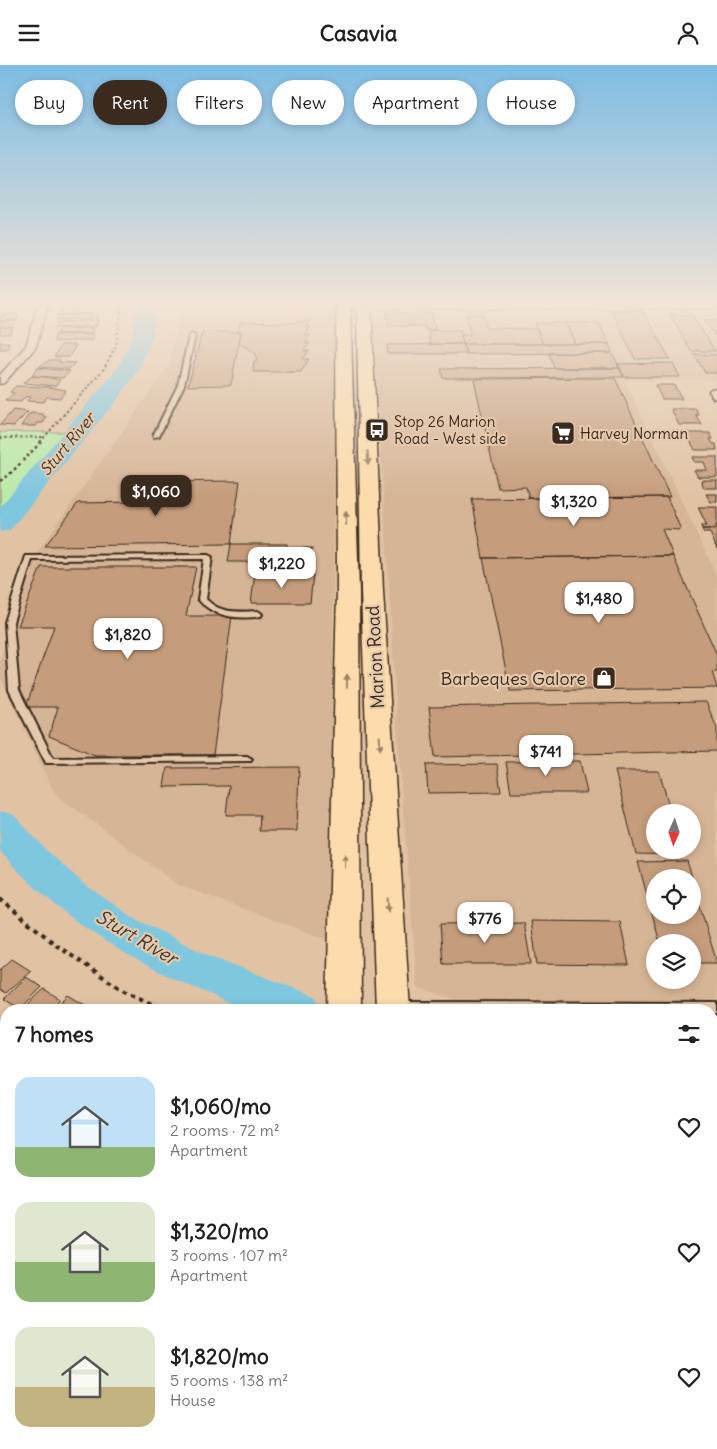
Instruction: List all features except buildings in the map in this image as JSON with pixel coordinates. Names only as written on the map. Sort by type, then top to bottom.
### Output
[{"type":"main road","name":"Marion Road","points":[[344,995],[352,369]]},
{"type":"main road","name":"Marion Road","points":[[357,369],[372,592],[393,1004]]},
{"type":"street","points":[[0,381],[12,369]]},
{"type":"lane","points":[[156,437],[181,385],[185,369]]},
{"type":"lane","points":[[247,759],[50,761],[14,690],[9,622],[29,559],[208,557],[202,599],[206,605],[230,614],[258,614]]},
{"type":"path","points":[[0,481],[12,472],[45,437],[104,369]]},
{"type":"path","points":[[0,437],[45,437]]},
{"type":"path","points":[[0,899],[56,945],[124,991],[152,1004]]},
{"type":"shaded area","points":[[166,369],[335,369],[331,941],[178,885],[55,794],[0,677],[0,660],[31,561]]},
{"type":"shaded area","points":[[376,369],[717,369],[717,380],[625,381],[717,576],[717,1004],[469,1004],[417,987],[399,759]]},
{"type":"green space","points":[[0,432],[70,432],[0,515]]},
{"type":"waterway","name":"Sturt River","points":[[0,524],[108,396],[129,369]]},
{"type":"waterway","name":"Sturt River","points":[[0,825],[32,861],[69,895],[117,929],[189,967],[284,1004]]},
{"type":"place","name":"Stop 26 Marion Road - West side","points":[[377,430]]},
{"type":"place","name":"Harvey Norman","points":[[563,433]]},
{"type":"place","name":"Barbeques Galore","points":[[604,678]]}]
